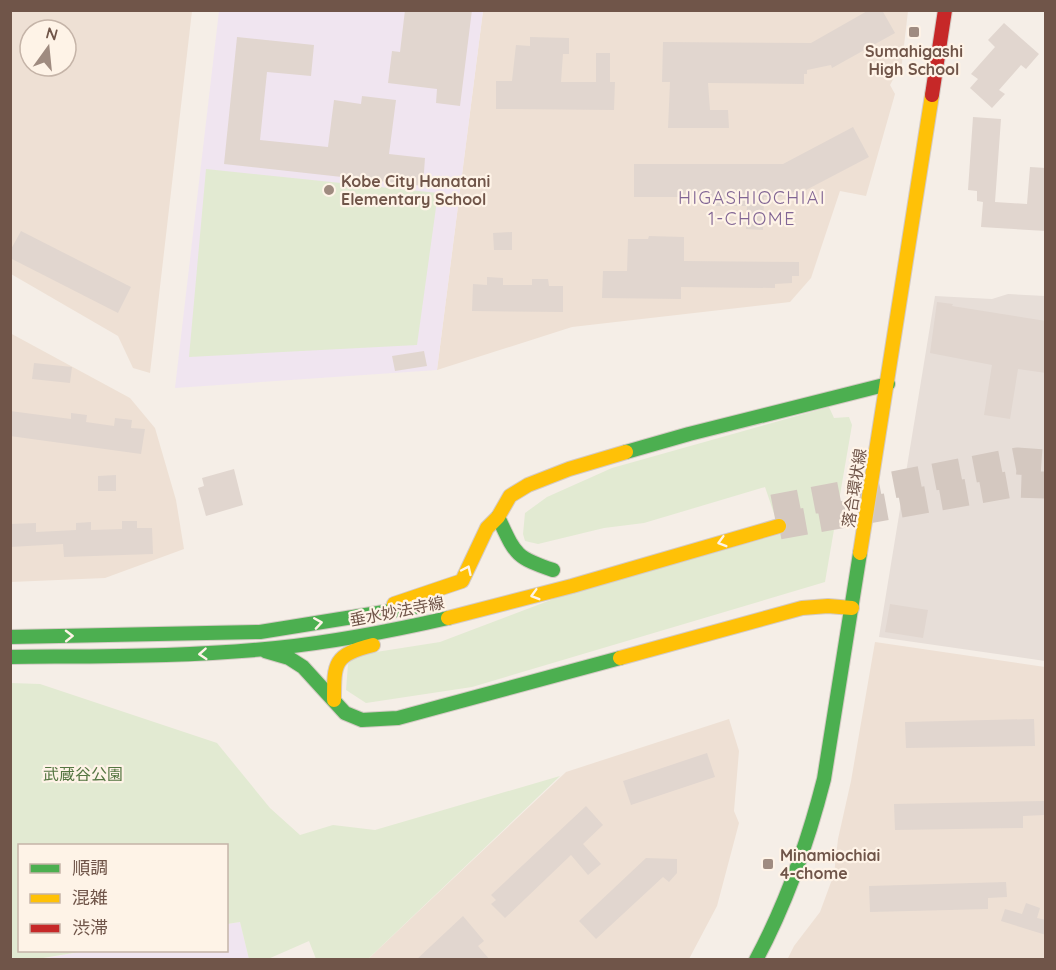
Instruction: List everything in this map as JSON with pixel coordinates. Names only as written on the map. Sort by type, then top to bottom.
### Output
[{"type":"street","name":"落合環状線","points":[[756,960],[785,898],[814,822],[830,746],[945,10]]},
{"type":"street","points":[[358,616],[462,581],[487,528],[498,517],[507,500],[516,492],[569,469],[689,434],[888,384]]},
{"type":"street","points":[[498,517],[513,549],[527,561],[559,568],[531,577]]},
{"type":"street","name":"垂水妙法寺線","points":[[10,657],[180,655],[261,650],[361,636],[465,614],[778,526]]},
{"type":"street","name":"垂水妙法寺線","points":[[10,637],[260,632],[408,609],[452,598]]},
{"type":"street","points":[[261,650],[296,662],[343,710],[353,717],[368,720],[398,718],[802,608],[828,606],[852,608]]},
{"type":"street","points":[[334,700],[335,669],[340,657],[346,651],[390,641],[465,614]]},
{"type":"shaded area","points":[[11,11],[192,11],[150,373],[133,368],[118,336],[11,274]]},
{"type":"shaded area","name":"Kobe City Hanatani Elementary School","points":[[219,11],[483,11],[437,370],[175,388]]},
{"type":"shaded area","points":[[483,11],[908,11],[902,63],[890,85],[895,94],[866,196],[840,191],[811,278],[790,302],[572,327],[437,370]]},
{"type":"shaded area","points":[[1008,294],[1045,296],[1045,661],[879,637],[935,296],[992,299]]},
{"type":"shaded area","points":[[10,333],[130,398],[155,428],[176,500],[184,549],[105,578],[11,582]]},
{"type":"shaded area","points":[[875,642],[1045,667],[1045,959],[787,960],[794,946],[820,912],[834,874],[838,839],[851,781]]},
{"type":"shaded area","points":[[729,719],[739,751],[734,811],[739,823],[717,906],[689,959],[367,960],[566,772]]},
{"type":"shaded area","points":[[240,922],[249,959],[37,960],[80,952],[228,952],[228,924]]},
{"type":"green space","points":[[206,169],[438,193],[417,345],[189,357]]},
{"type":"green space","points":[[829,407],[834,418],[849,417],[852,425],[825,582],[472,687],[366,703],[346,690],[348,664],[357,655],[440,642],[564,595],[781,534],[765,487],[644,523],[604,528],[538,544],[525,541],[523,534],[525,513],[547,497],[612,468]]},
{"type":"green space","name":"武蔵谷公園","points":[[11,683],[40,684],[217,743],[270,808],[300,835],[333,825],[375,830],[560,776],[368,959],[316,959],[309,941],[268,959],[249,959],[240,922],[228,924],[228,844],[18,844],[18,952],[79,952],[37,959],[11,959]]},
{"type":"building","points":[[405,10],[472,10],[460,106],[436,103],[437,89],[388,83],[392,51],[400,52]]},
{"type":"building","points":[[869,10],[882,10],[895,33],[832,68],[831,65],[807,70],[807,74],[804,74],[804,84],[708,83],[710,110],[728,110],[729,128],[668,128],[670,82],[662,82],[663,42],[811,43]]},
{"type":"building","points":[[1004,23],[1039,54],[1026,69],[1021,65],[999,90],[1005,94],[992,108],[970,88],[978,79],[971,74],[995,47],[988,40]]},
{"type":"building","points":[[237,37],[314,45],[311,76],[267,72],[260,140],[328,147],[334,100],[361,104],[362,96],[396,100],[389,154],[425,158],[423,186],[224,164]]},
{"type":"building","points":[[530,37],[569,38],[569,54],[563,54],[561,82],[596,82],[596,53],[610,53],[610,82],[615,82],[614,110],[496,109],[496,81],[512,81],[516,45],[530,46]]},
{"type":"building","points":[[973,117],[1001,119],[995,202],[1027,204],[1030,167],[1046,168],[1046,231],[981,227],[983,202],[977,201],[977,191],[968,190]]},
{"type":"building","points":[[853,127],[869,157],[806,190],[805,188],[779,197],[764,197],[763,230],[746,229],[747,206],[714,206],[714,197],[634,197],[634,164],[783,164]]},
{"type":"building","points":[[21,231],[131,287],[118,313],[10,258],[10,251]]},
{"type":"building","points":[[512,232],[512,250],[494,250],[493,233]]},
{"type":"building","points":[[649,236],[684,237],[684,261],[799,262],[799,276],[792,276],[792,283],[775,284],[775,288],[681,287],[681,299],[602,298],[603,271],[627,271],[628,239],[648,239]]},
{"type":"building","points":[[487,277],[503,278],[503,285],[532,285],[532,279],[548,279],[549,286],[563,286],[563,312],[472,311],[473,284],[487,285]]},
{"type":"building","points":[[937,302],[1046,321],[1046,373],[1018,369],[1010,419],[984,415],[992,365],[930,353]]},
{"type":"building","points":[[424,351],[427,366],[395,371],[392,356]]},
{"type":"building","points":[[34,363],[72,367],[70,383],[32,379]]},
{"type":"building","points":[[10,411],[71,419],[71,413],[87,415],[86,422],[114,426],[115,418],[132,420],[131,428],[145,429],[141,454],[10,436]]},
{"type":"building","points":[[234,469],[243,505],[206,516],[198,488],[204,486],[202,478]]},
{"type":"building","points":[[116,475],[116,491],[98,491],[98,476]]},
{"type":"building","points":[[122,521],[137,521],[137,528],[152,528],[153,554],[64,557],[63,544],[10,547],[10,524],[36,523],[36,532],[76,530],[76,523],[91,522],[91,530],[122,529]]},
{"type":"building","points":[[890,604],[928,610],[923,638],[885,632]]},
{"type":"building","points":[[1034,719],[1035,746],[906,748],[905,722]]},
{"type":"building","points":[[707,753],[715,777],[631,805],[623,781]]},
{"type":"building","points":[[1044,801],[1044,815],[1023,816],[1023,828],[895,830],[894,804]]},
{"type":"building","points":[[586,806],[603,825],[583,844],[601,864],[588,875],[571,855],[505,918],[491,904],[496,900],[491,895]]},
{"type":"building","points":[[646,858],[677,859],[677,873],[669,882],[663,877],[596,939],[579,921]]},
{"type":"building","points":[[1006,882],[1007,897],[988,898],[988,909],[870,912],[869,886]]},
{"type":"building","points":[[1026,903],[1040,908],[1037,918],[1046,920],[1046,935],[1001,921],[1005,909],[1022,914]]},
{"type":"building","points":[[463,916],[484,941],[478,946],[490,960],[416,960]]},
{"type":"tunnel","points":[[773,508],[1017,461],[1046,463]]},
{"type":"tunnel","points":[[779,526],[1013,484],[1046,485]]},
{"type":"traffic: fast","points":[[626,452],[888,384]]},
{"type":"traffic: fast","points":[[498,517],[517,552],[530,561],[553,570]]},
{"type":"traffic: fast","points":[[756,960],[796,871],[824,779],[860,553]]},
{"type":"traffic: fast","points":[[10,637],[260,632],[415,607]]},
{"type":"traffic: fast","points":[[10,657],[177,655],[243,651],[319,643],[448,618]]},
{"type":"traffic: fast","points":[[265,651],[289,658],[303,667],[345,713],[362,720],[398,718],[620,658]]},
{"type":"traffic: slow","points":[[860,553],[932,95]]},
{"type":"traffic: slow","points":[[394,604],[462,581],[487,528],[498,517],[510,496],[528,485],[569,469],[626,452]]},
{"type":"traffic: slow","points":[[448,618],[572,586],[779,526]]},
{"type":"traffic: slow","points":[[620,658],[802,608],[828,606],[852,608]]},
{"type":"traffic: slow","points":[[334,700],[336,669],[339,662],[350,652],[373,645]]},
{"type":"traffic: jam","points":[[932,95],[945,10]]},
{"type":"place","name":"Sumahigashi High School","points":[[914,32]]},
{"type":"place","name":"Kobe City Hanatani Elementary School","points":[[329,190]]},
{"type":"place","name":"Minamiochiai 4-chome","points":[[768,864]]},
{"type":"district","name":"HIGASHIOCHIAI 1-CHOME","points":[[752,207]]}]
